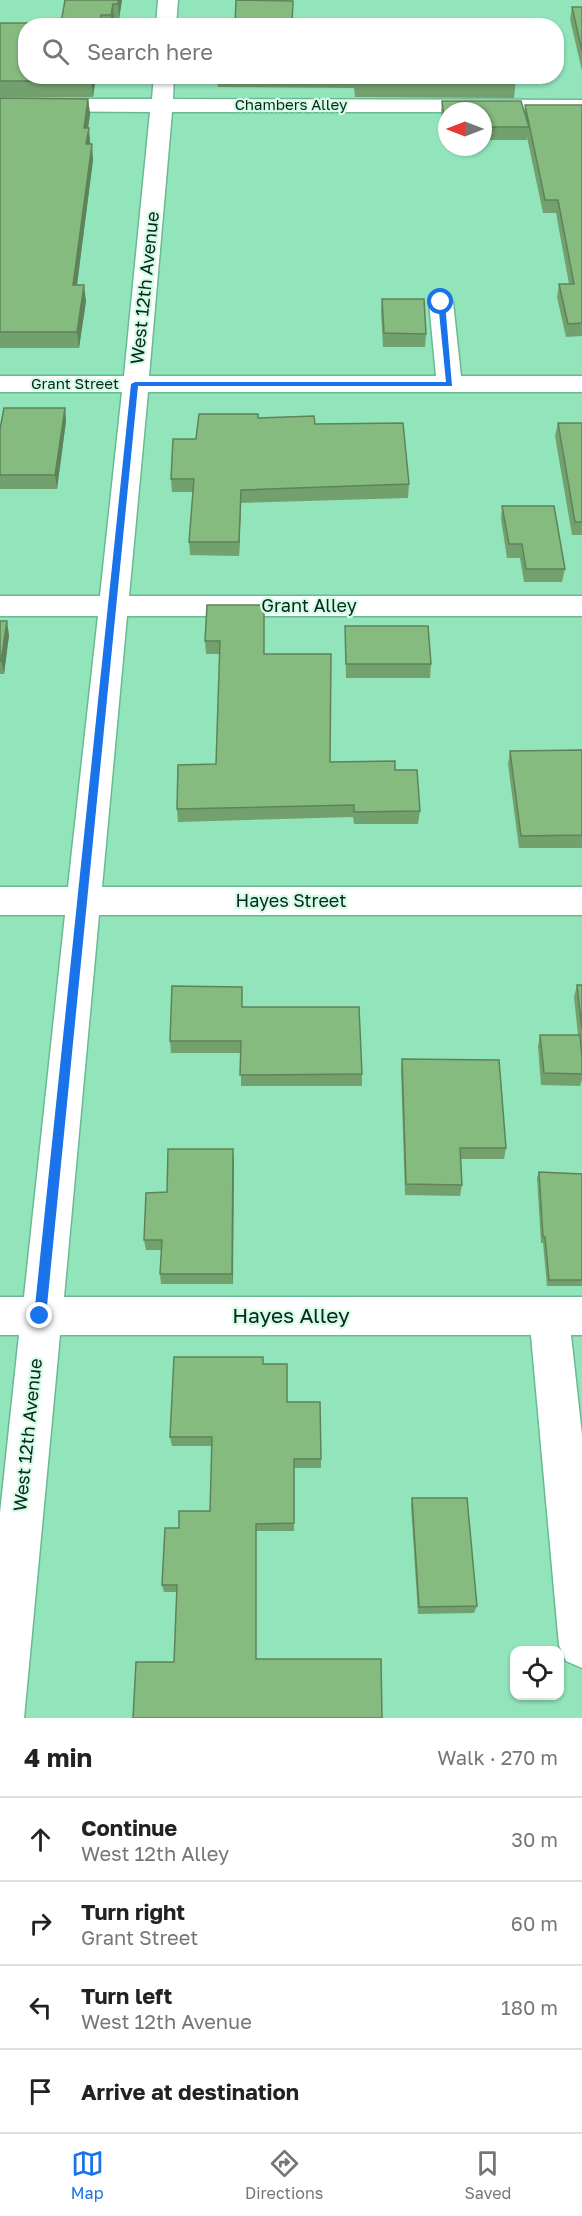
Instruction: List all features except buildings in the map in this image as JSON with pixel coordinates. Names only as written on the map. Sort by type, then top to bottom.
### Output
[{"type":"street","points":[[167,18],[168,0]]},
{"type":"street","name":"Chambers Alley","points":[[0,105],[164,91],[582,106]]},
{"type":"street","name":"West 12th Avenue","points":[[1,1718],[164,91]]},
{"type":"street","points":[[441,302],[450,384]]},
{"type":"street","name":"Grant Street","points":[[0,384],[582,384]]},
{"type":"street","name":"Grant Alley","points":[[0,606],[582,606]]},
{"type":"street","name":"Hayes Street","points":[[0,901],[582,901]]},
{"type":"street","name":"Hayes Alley","points":[[0,1316],[565,1316]]},
{"type":"street","points":[[565,1316],[582,1645]]},
{"type":"route","points":[[40,1316],[135,384],[450,384],[441,302]]}]
